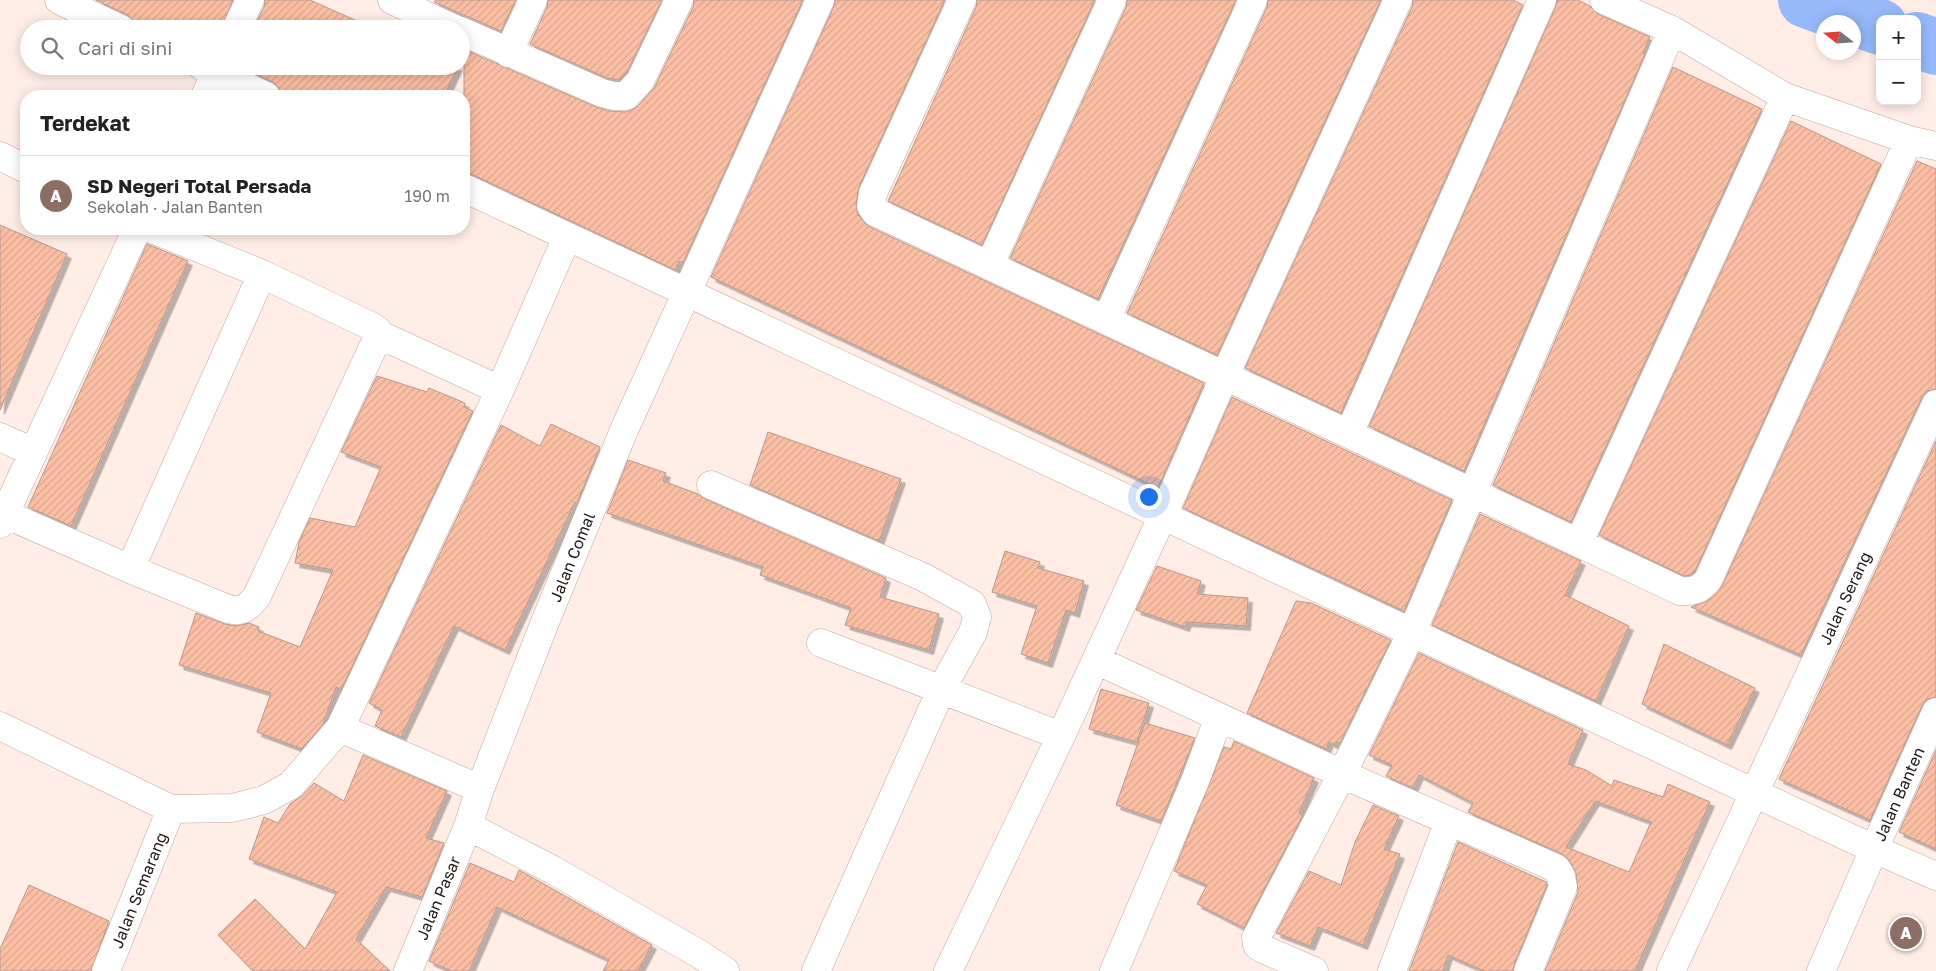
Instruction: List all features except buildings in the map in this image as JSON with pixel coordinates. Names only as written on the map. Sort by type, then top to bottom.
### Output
[{"type":"street","points":[[59,0],[102,20]]},
{"type":"street","points":[[240,20],[250,0]]},
{"type":"street","points":[[394,0],[436,20]]},
{"type":"street","points":[[508,53],[533,0]]},
{"type":"street","points":[[470,36],[602,93],[626,96],[640,81],[679,0]]},
{"type":"street","name":"Jalan Comal","points":[[468,826],[480,789],[545,622],[624,430],[820,0]]},
{"type":"street","points":[[962,0],[873,193],[871,206],[881,216],[1350,434],[1680,591],[1692,591],[1701,588],[1705,584],[1909,140]]},
{"type":"street","points":[[989,266],[1112,0]]},
{"type":"street","points":[[1106,320],[1253,0]]},
{"type":"street","points":[[948,971],[1061,736],[1163,515],[1224,375],[1398,0]]},
{"type":"street","points":[[1350,434],[1542,0]]},
{"type":"street","points":[[1604,0],[1672,30],[1785,97],[1909,140],[1936,146]]},
{"type":"street","points":[[1314,971],[1276,963],[1257,945],[1256,938],[1342,774],[1412,632],[1672,30]]},
{"type":"street","points":[[210,75],[250,90]]},
{"type":"street","points":[[1579,542],[1785,97]]},
{"type":"street","points":[[0,156],[20,166]]},
{"type":"street","points":[[470,191],[1874,849],[1936,876]]},
{"type":"street","points":[[134,235],[3,519],[234,611],[247,608],[252,603],[367,362],[378,334]]},
{"type":"street","points":[[167,235],[262,274],[371,326],[377,330],[378,334],[500,390]]},
{"type":"street","points":[[0,726],[171,809],[232,808],[264,800],[290,785],[340,728],[500,390],[567,237]]},
{"type":"street","points":[[130,569],[262,274]]},
{"type":"street","name":"Jalan Serang","points":[[1671,971],[1936,405]]},
{"type":"street","points":[[0,437],[33,452]]},
{"type":"street","points":[[712,485],[923,577],[972,604],[977,617],[976,624],[941,690],[816,971]]},
{"type":"street","points":[[821,643],[1061,736]]},
{"type":"street","points":[[1096,660],[1342,774],[1556,868],[1561,876],[1563,887],[1528,971]]},
{"type":"street","name":"Jalan Banten","points":[[1821,971],[1936,712]]},
{"type":"street","points":[[1114,971],[1194,781],[1219,716]]},
{"type":"street","points":[[340,728],[480,789]]},
{"type":"street","name":"Jalan Semarang","points":[[106,971],[171,809]]},
{"type":"street","points":[[1392,971],[1449,821]]},
{"type":"street","points":[[468,826],[553,870],[698,963],[725,971]]},
{"type":"street","name":"Jalan Pasar","points":[[408,971],[468,826]]},
{"type":"waterway","points":[[1806,0],[1876,26]]},
{"type":"waterway","points":[[1921,41],[1936,47]]},
{"type":"place","name":"SD Negeri Total Persada","points":[[1906,933]]}]
